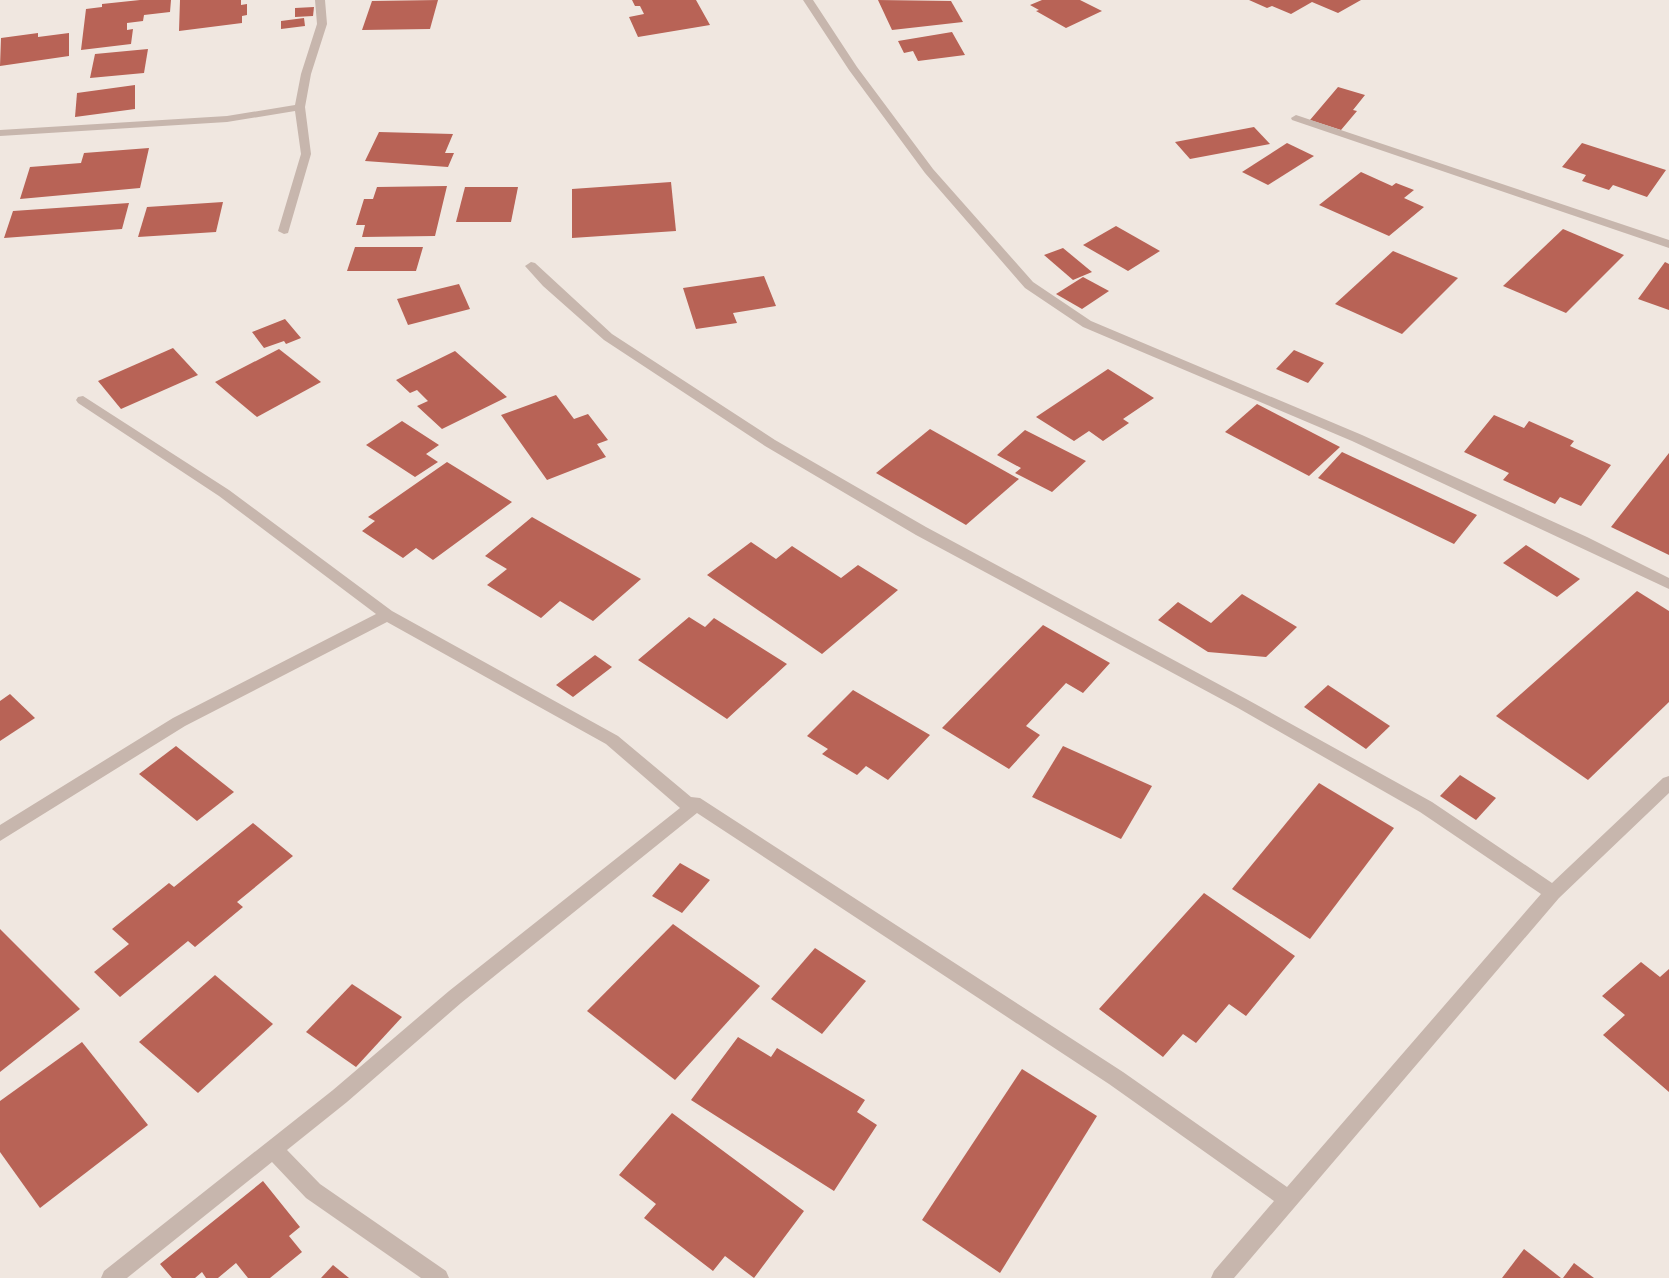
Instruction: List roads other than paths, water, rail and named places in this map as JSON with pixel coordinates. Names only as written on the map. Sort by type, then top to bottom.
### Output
[{"type":"street","points":[[285,231],[306,154],[300,107],[306,74],[322,24],[320,0]]},
{"type":"street","points":[[808,0],[853,68],[929,171],[1029,285],[1087,324],[1357,438],[1572,536],[1669,584]]},
{"type":"street","points":[[0,134],[227,119],[300,107]]},
{"type":"street","points":[[1296,118],[1669,244]]},
{"type":"street","points":[[531,266],[546,283],[608,337],[770,443],[921,531],[1243,704],[1426,807],[1553,893]]},
{"type":"street","points":[[83,400],[224,493],[387,615],[612,740],[692,808]]},
{"type":"street","points":[[0,834],[179,722],[387,615]]},
{"type":"street","points":[[1221,1278],[1553,893],[1669,783]]},
{"type":"street","points":[[111,1278],[340,1096],[455,997],[692,808],[694,803],[1116,1078],[1288,1199]]},
{"type":"street","points":[[273,1149],[313,1191],[439,1278]]}]
